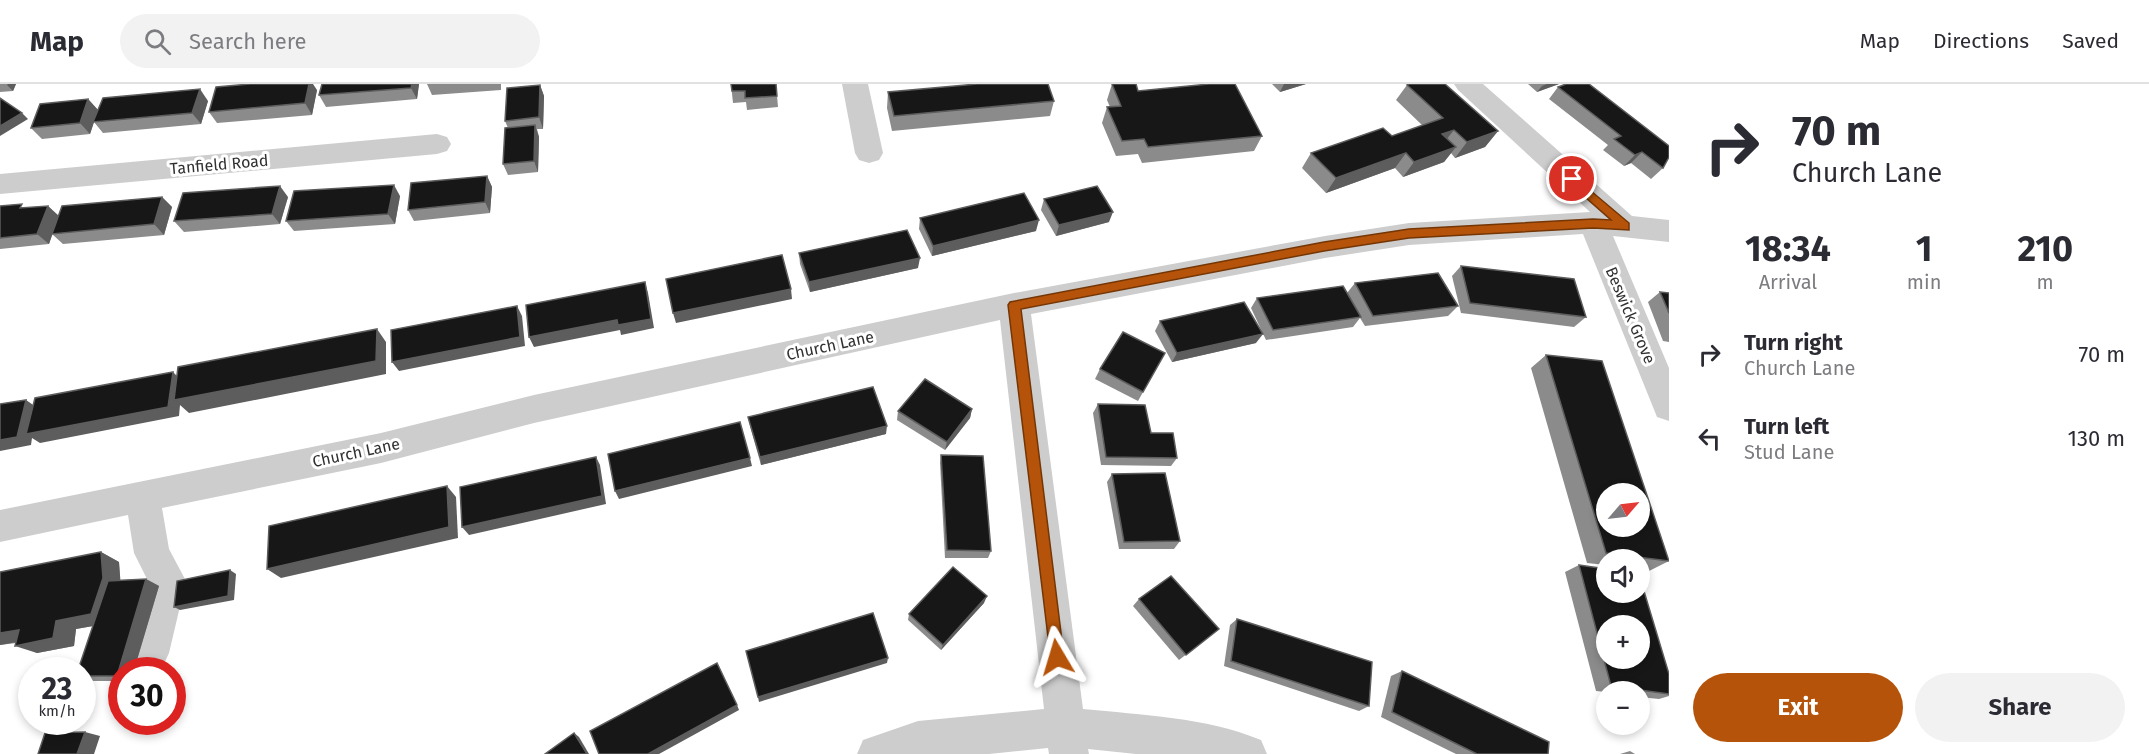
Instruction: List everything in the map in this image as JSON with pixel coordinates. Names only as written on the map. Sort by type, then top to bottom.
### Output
[{"type":"street","points":[[855,84],[869,153]]},
{"type":"street","points":[[1467,84],[1625,226]]},
{"type":"street","name":"Tanfield Road","points":[[0,184],[437,144]]},
{"type":"street","name":"Church Lane","points":[[0,526],[381,448],[534,409],[1014,305],[1324,247],[1409,234],[1593,223],[1669,231]]},
{"type":"street","name":"Beswick Grove","points":[[1593,223],[1669,407]]},
{"type":"street","points":[[1014,305],[1067,741]]},
{"type":"street","points":[[143,497],[152,553],[168,581],[150,653]]},
{"type":"street","points":[[877,754],[918,741],[1183,739],[1247,754]]},
{"type":"building","points":[[250,84],[309,84],[305,103],[209,112],[216,87]]},
{"type":"building","points":[[322,84],[412,84],[411,88],[319,95]]},
{"type":"building","points":[[731,84],[776,84],[777,96],[745,98],[745,91],[732,91]]},
{"type":"building","points":[[977,84],[1048,84],[1054,101],[894,116],[888,92]]},
{"type":"building","points":[[1112,84],[1136,84],[1138,91],[1209,84],[1235,84],[1262,136],[1148,147],[1144,139],[1122,141],[1107,107],[1121,106]]},
{"type":"building","points":[[1445,84],[1498,131],[1467,142],[1454,130],[1442,134],[1456,147],[1414,162],[1406,153],[1336,178],[1311,153],[1383,128],[1392,136],[1443,118],[1407,85]]},
{"type":"building","points":[[1566,84],[1589,84],[1669,146],[1669,157],[1663,168],[1642,152],[1635,155],[1614,139],[1621,136],[1558,87]]},
{"type":"building","points":[[540,85],[539,117],[505,121],[507,88]]},
{"type":"building","points":[[200,89],[192,113],[93,122],[103,98]]},
{"type":"building","points":[[0,98],[22,113],[0,126]]},
{"type":"building","points":[[88,99],[80,123],[31,128],[40,104]]},
{"type":"building","points":[[535,125],[534,161],[503,164],[505,128]]},
{"type":"building","points":[[487,176],[485,202],[408,210],[411,183]]},
{"type":"building","points":[[394,185],[388,214],[286,221],[294,191]]},
{"type":"building","points":[[280,186],[272,214],[174,221],[183,193]]},
{"type":"building","points":[[1097,186],[1113,212],[1059,225],[1044,199]]},
{"type":"building","points":[[1024,193],[1039,220],[933,246],[920,218]]},
{"type":"building","points":[[162,197],[154,224],[52,234],[62,206]]},
{"type":"building","points":[[22,204],[20,208],[48,206],[37,234],[0,238],[0,206]]},
{"type":"building","points":[[907,230],[920,258],[809,282],[799,253]]},
{"type":"building","points":[[782,255],[791,289],[673,313],[666,279]]},
{"type":"building","points":[[1461,266],[1574,279],[1586,317],[1470,303]]},
{"type":"building","points":[[1438,273],[1458,306],[1373,316],[1355,283]]},
{"type":"building","points":[[645,282],[651,319],[618,325],[617,320],[529,337],[526,305]]},
{"type":"building","points":[[1343,286],[1361,317],[1273,330],[1257,298]]},
{"type":"building","points":[[1660,292],[1669,293],[1669,313]]},
{"type":"building","points":[[1244,302],[1263,334],[1177,353],[1160,321]]},
{"type":"building","points":[[517,306],[520,337],[392,362],[391,330]]},
{"type":"building","points":[[377,329],[376,361],[174,400],[178,367]]},
{"type":"building","points":[[1123,332],[1165,353],[1143,392],[1100,369]]},
{"type":"building","points":[[1546,355],[1602,361],[1643,483],[1596,483],[1596,520]]},
{"type":"building","points":[[173,372],[168,407],[26,434],[35,398]]},
{"type":"building","points":[[925,379],[972,409],[947,442],[898,411]]},
{"type":"building","points":[[873,387],[887,426],[760,457],[748,417]]},
{"type":"building","points":[[26,400],[17,437],[0,440],[0,404]]},
{"type":"building","points":[[1098,404],[1145,405],[1151,433],[1173,433],[1177,458],[1106,457]]},
{"type":"building","points":[[740,422],[750,458],[615,491],[608,454]]},
{"type":"building","points":[[941,455],[983,456],[991,551],[947,550]]},
{"type":"building","points":[[596,457],[602,496],[462,527],[460,487]]},
{"type":"building","points":[[1165,473],[1180,541],[1124,542],[1112,474]]},
{"type":"building","points":[[447,486],[449,527],[267,569],[269,526]]},
{"type":"building","points":[[1650,504],[1669,561],[1650,559],[1650,549],[1605,549],[1601,537],[1650,537]]},
{"type":"building","points":[[101,552],[103,578],[91,614],[56,621],[53,638],[15,646],[19,630],[0,633],[0,572]]},
{"type":"building","points":[[1579,565],[1596,568],[1596,603],[1648,603],[1669,674],[1669,694],[1650,691],[1650,681],[1610,681],[1607,669],[1650,669],[1650,615],[1596,615],[1596,629]]},
{"type":"building","points":[[953,567],[987,596],[943,645],[909,614]]},
{"type":"building","points":[[230,570],[228,596],[174,607],[177,581]]},
{"type":"building","points":[[1171,576],[1219,629],[1186,655],[1139,599]]},
{"type":"building","points":[[146,579],[123,657],[108,657],[108,676],[96,676],[96,657],[82,657],[108,581]]},
{"type":"building","points":[[873,613],[888,658],[758,697],[746,651]]},
{"type":"building","points":[[1237,619],[1372,662],[1369,706],[1231,661]]},
{"type":"building","points":[[717,663],[737,705],[648,754],[599,754],[590,731]]},
{"type":"building","points":[[1402,671],[1549,742],[1548,754],[1477,754],[1392,712]]},
{"type":"building","points":[[574,733],[587,754],[545,754]]},
{"type":"building","points":[[44,735],[84,735],[77,754],[38,754]]},
{"type":"route","points":[[1057,657],[1014,305],[1324,247],[1409,234],[1593,223],[1625,226],[1572,179]]}]
